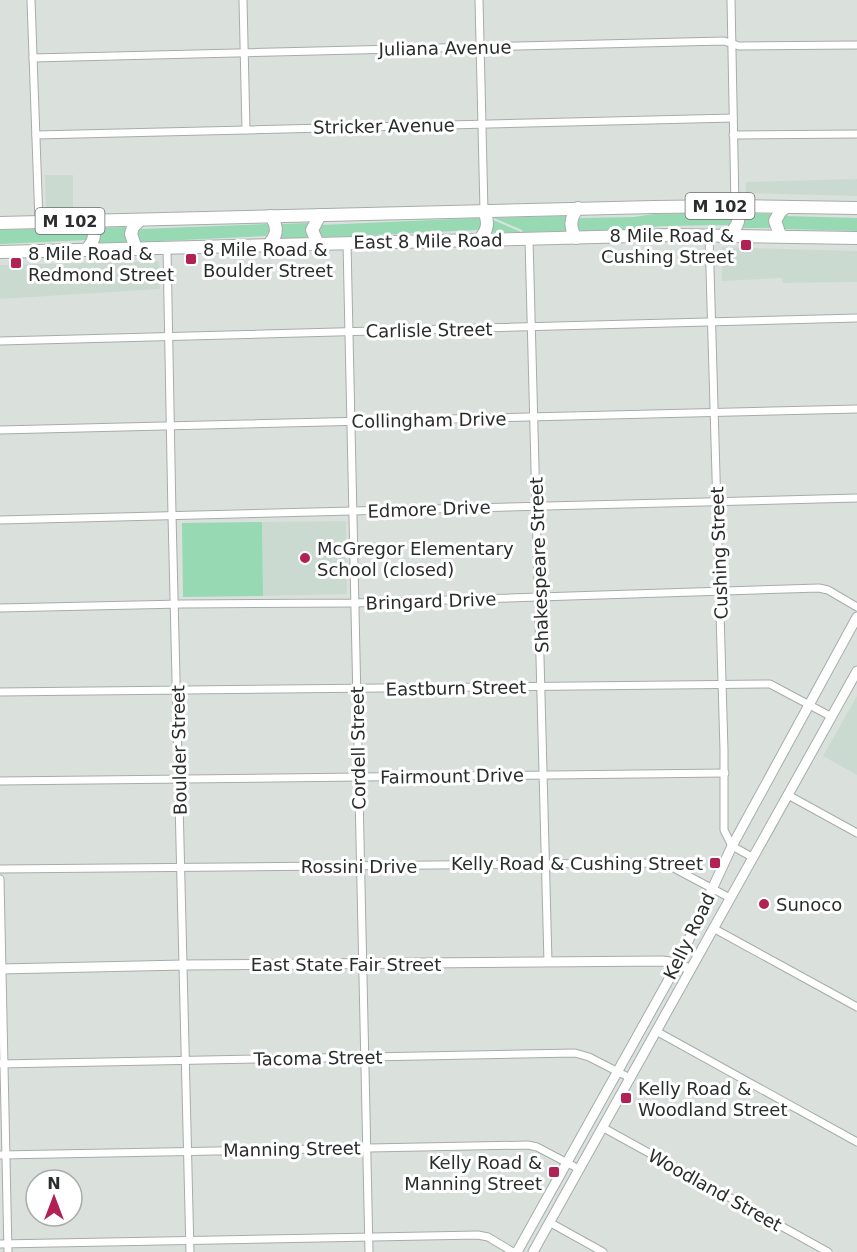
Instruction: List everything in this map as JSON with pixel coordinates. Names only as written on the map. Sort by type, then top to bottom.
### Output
[{"type":"highway","name":"East 8 Mile Road","points":[[0,223],[578,208],[735,206],[857,208]]},
{"type":"highway","points":[[729,235],[739,221],[735,206]]},
{"type":"highway","points":[[780,236],[775,221],[786,207]]},
{"type":"highway","points":[[576,238],[571,223],[572,216],[578,208]]},
{"type":"highway","points":[[479,240],[488,228],[488,220],[484,211]]},
{"type":"highway","points":[[318,244],[312,230],[320,215]]},
{"type":"highway","points":[[267,246],[276,230],[271,216]]},
{"type":"highway","points":[[136,249],[130,234],[140,220]]},
{"type":"highway","points":[[86,250],[94,238],[94,229],[89,221]]},
{"type":"highway","name":"East 8 Mile Road","points":[[0,252],[710,235],[857,238]]},
{"type":"street","points":[[31,0],[39,222]]},
{"type":"street","points":[[243,0],[246,130]]},
{"type":"street","points":[[479,0],[484,211]]},
{"type":"street","points":[[731,0],[735,206]]},
{"type":"street","name":"Juliana Avenue","points":[[33,58],[720,41],[739,46],[857,45]]},
{"type":"street","name":"Stricker Avenue","points":[[36,135],[733,118]]},
{"type":"street","points":[[733,135],[857,134]]},
{"type":"street","name":"Cushing Street","points":[[710,235],[723,684],[724,830],[732,846]]},
{"type":"street","name":"Shakespeare Street","points":[[529,239],[548,962]]},
{"type":"street","name":"Cordell Street","points":[[347,243],[369,1252]]},
{"type":"street","name":"Boulder Street","points":[[167,248],[190,1252]]},
{"type":"street","name":"Carlisle Street","points":[[0,341],[857,318]]},
{"type":"street","name":"Collingham Drive","points":[[0,430],[857,409]]},
{"type":"street","name":"Edmore Drive","points":[[0,520],[857,498]]},
{"type":"street","name":"Bringard Drive","points":[[0,608],[355,603],[819,588],[828,590],[857,607]]},
{"type":"street","name":"Kelly Road","points":[[515,1252],[678,963],[732,846],[857,617]]},
{"type":"street","name":"Kelly Road","points":[[532,1252],[857,671]]},
{"type":"street","name":"Eastburn Street","points":[[0,692],[773,685],[832,717]]},
{"type":"street","name":"Fairmount Drive","points":[[0,781],[725,773]]},
{"type":"street","points":[[788,795],[857,833]]},
{"type":"street","points":[[732,846],[752,857]]},
{"type":"street","name":"Rossini Drive","points":[[0,869],[662,864],[730,898]]},
{"type":"street","points":[[0,879],[5,1247],[190,1240],[477,1235],[488,1237],[515,1252]]},
{"type":"street","points":[[713,928],[857,1007]]},
{"type":"street","name":"East State Fair Street","points":[[1,969],[662,961],[678,963],[690,970]]},
{"type":"street","points":[[656,1031],[857,1142]]},
{"type":"street","name":"Tacoma Street","points":[[2,1064],[579,1054],[630,1078]]},
{"type":"street","name":"Woodland Street","points":[[602,1127],[828,1252]]},
{"type":"street","name":"Manning Street","points":[[3,1154],[528,1145],[537,1147],[579,1169]]},
{"type":"street","points":[[549,1222],[603,1252]]},
{"type":"shaded area","points":[[45,175],[73,175],[73,208],[46,208]]},
{"type":"shaded area","points":[[857,179],[857,196],[746,193],[746,182]]},
{"type":"shaded area","points":[[722,247],[857,251],[857,282],[783,283],[782,278],[722,281]]},
{"type":"shaded area","points":[[159,261],[160,289],[0,299],[0,265]]},
{"type":"shaded area","name":"McGregor Elementary School (closed)","points":[[346,521],[347,594],[263,596],[262,522]]},
{"type":"shaded area","points":[[857,696],[857,775],[823,756]]},
{"type":"green space","points":[[729,213],[734,217],[731,225],[582,231],[578,230],[576,221],[581,218],[634,217],[654,214]]},
{"type":"green space","points":[[743,213],[773,214],[771,228],[741,228]]},
{"type":"green space","points":[[566,216],[566,231],[523,232],[494,218]]},
{"type":"green space","points":[[785,216],[857,218],[857,231],[785,229],[781,226],[781,218]]},
{"type":"green space","points":[[477,218],[483,221],[480,230],[323,237],[319,236],[317,229],[322,225]]},
{"type":"green space","points":[[492,218],[493,220],[521,232],[491,232]]},
{"type":"green space","points":[[309,223],[307,238],[280,238],[280,224]]},
{"type":"green space","points":[[270,225],[272,230],[266,236],[141,242],[138,241],[135,233],[141,229]]},
{"type":"green space","points":[[127,227],[126,242],[98,243],[99,228]]},
{"type":"green space","points":[[82,228],[88,230],[90,234],[86,240],[0,244],[0,230]]},
{"type":"green space","points":[[262,522],[263,596],[183,597],[182,523]]},
{"type":"place","name":"8 Mile Road & Cushing Street","points":[[746,245]]},
{"type":"place","name":"8 Mile Road & Boulder Street","points":[[191,259]]},
{"type":"place","name":"8 Mile Road & Redmond Street","points":[[16,263]]},
{"type":"place","name":"McGregor Elementary School (closed)","points":[[305,558]]},
{"type":"place","name":"Kelly Road & Cushing Street","points":[[715,863]]},
{"type":"place","name":"Sunoco","points":[[764,904]]},
{"type":"place","name":"Kelly Road & Woodland Street","points":[[626,1098]]},
{"type":"place","name":"Kelly Road & Manning Street","points":[[554,1172]]}]
